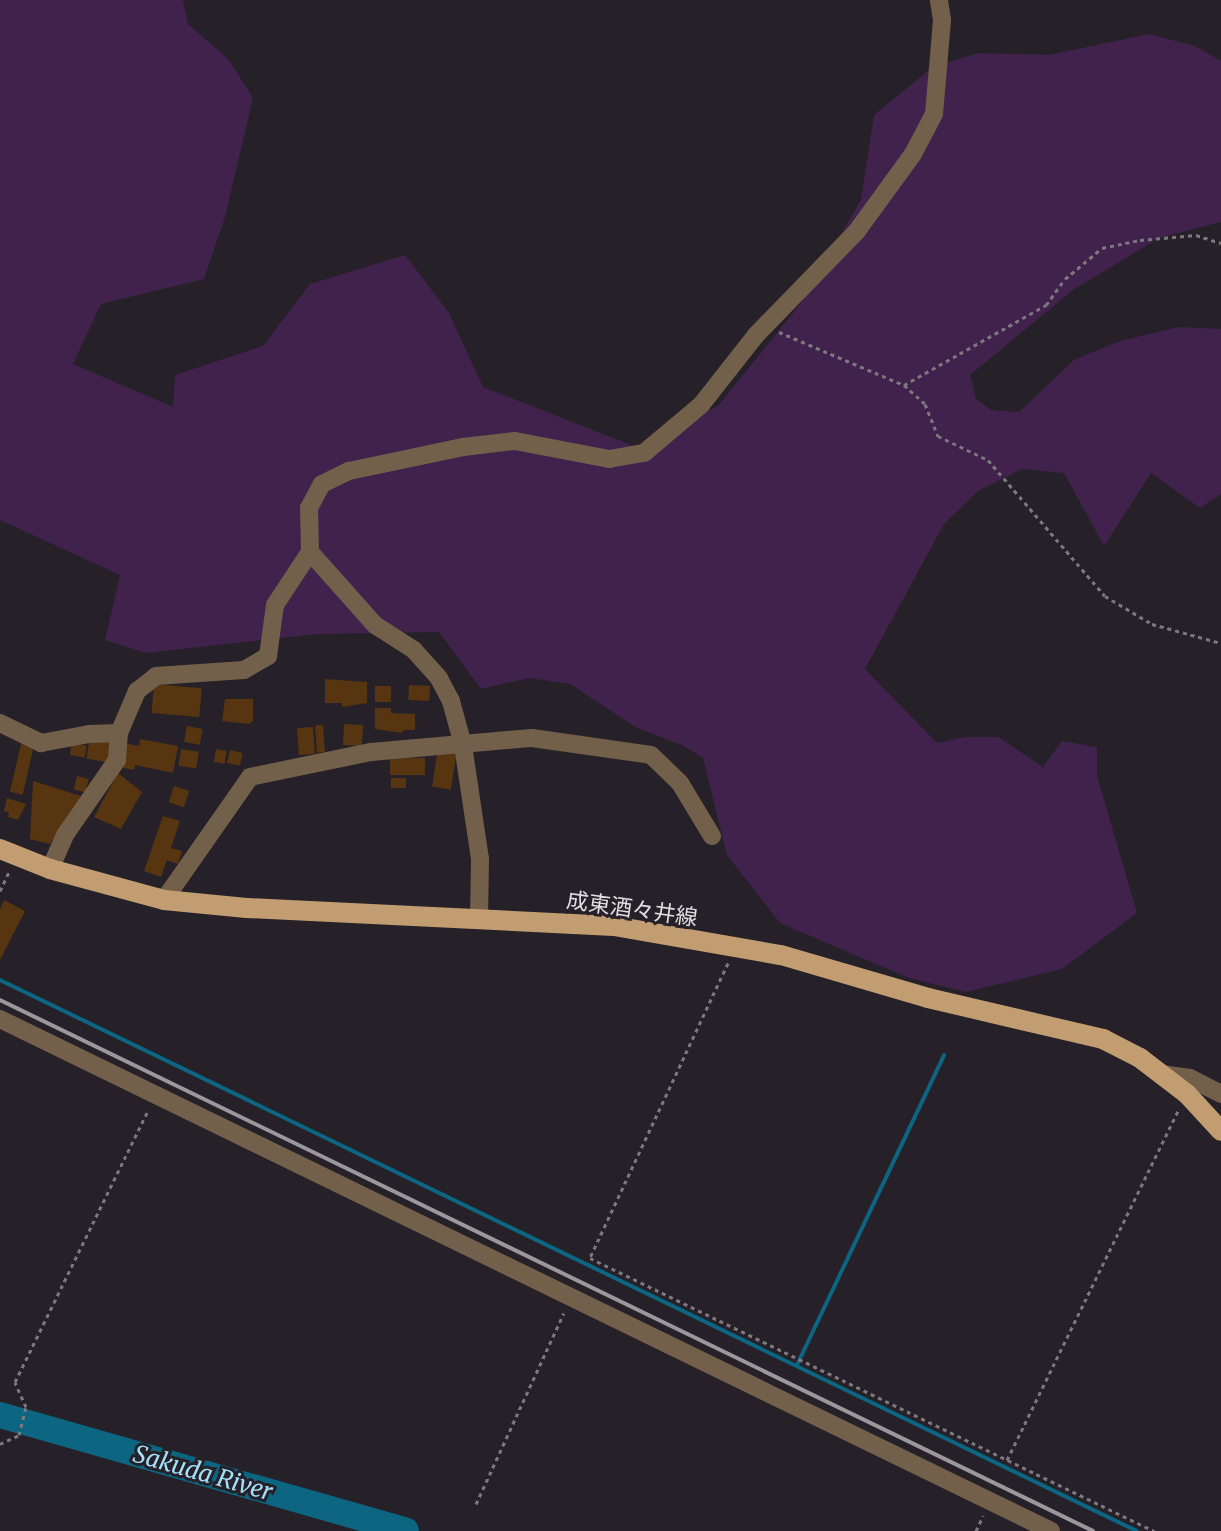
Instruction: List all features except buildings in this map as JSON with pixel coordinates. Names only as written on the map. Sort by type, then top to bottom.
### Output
[{"type":"main road","name":"成東酒々井線","points":[[8,853],[50,869],[164,900],[247,908],[614,926],[781,955],[928,998],[1103,1039],[1140,1058],[1187,1094],[1221,1131]]},
{"type":"street","points":[[50,869],[65,835],[117,760],[119,733],[137,691],[156,676],[244,670],[268,656],[275,605],[310,552],[309,508],[322,484],[349,471],[463,447],[515,441],[609,459],[644,453],[701,405],[768,322],[857,231],[913,154],[934,114],[942,20],[939,0]]},
{"type":"street","points":[[310,552],[375,625],[414,650],[439,678],[451,701],[463,745],[480,859],[479,918]]},
{"type":"street","points":[[0,723],[41,743],[89,734],[119,733]]},
{"type":"street","points":[[164,900],[250,777],[371,752],[532,738],[651,755],[680,783],[712,836]]},
{"type":"street","points":[[0,1019],[1051,1531]]},
{"type":"street","points":[[1161,1074],[1190,1078],[1221,1094]]},
{"type":"path","points":[[904,385],[1046,305],[1065,279],[1102,248],[1140,240],[1196,235],[1221,243]]},
{"type":"path","points":[[768,322],[785,337],[849,359],[904,385],[925,404],[938,436],[988,460],[1105,596],[1152,624],[1221,643]]},
{"type":"path","points":[[0,891],[8,853]]},
{"type":"path","points":[[733,948],[720,986],[590,1258],[1154,1531]]},
{"type":"path","points":[[1007,1460],[1187,1094]]},
{"type":"path","points":[[0,1444],[19,1435],[26,1407],[15,1382],[156,1096]]},
{"type":"path","points":[[476,1504],[571,1298]]},
{"type":"shaded area","points":[[0,0],[183,0],[188,24],[229,60],[253,98],[225,217],[204,279],[101,304],[73,364],[173,407],[175,375],[263,346],[310,284],[405,255],[449,313],[483,387],[636,447],[718,406],[802,302],[861,200],[874,115],[933,67],[978,53],[1049,55],[1149,34],[1195,46],[1221,61],[1221,222],[1159,238],[1073,290],[970,375],[976,399],[991,410],[1019,412],[1074,360],[1120,341],[1179,327],[1221,329],[1221,494],[1200,508],[1151,473],[1104,546],[1064,473],[1022,469],[978,491],[944,524],[865,669],[937,743],[966,737],[998,737],[1043,767],[1062,741],[1097,747],[1097,776],[1137,913],[1062,969],[966,992],[909,978],[780,923],[727,855],[703,758],[682,745],[637,728],[570,684],[529,678],[481,689],[439,632],[317,634],[146,653],[105,640],[120,575],[0,520]]},
{"type":"waterway","points":[[0,980],[1137,1531]]},
{"type":"waterway","points":[[797,1365],[944,1055]]},
{"type":"waterway","name":"Sakuda River","points":[[0,1415],[406,1531]]},
{"type":"railway","points":[[0,1000],[1093,1531]]}]
